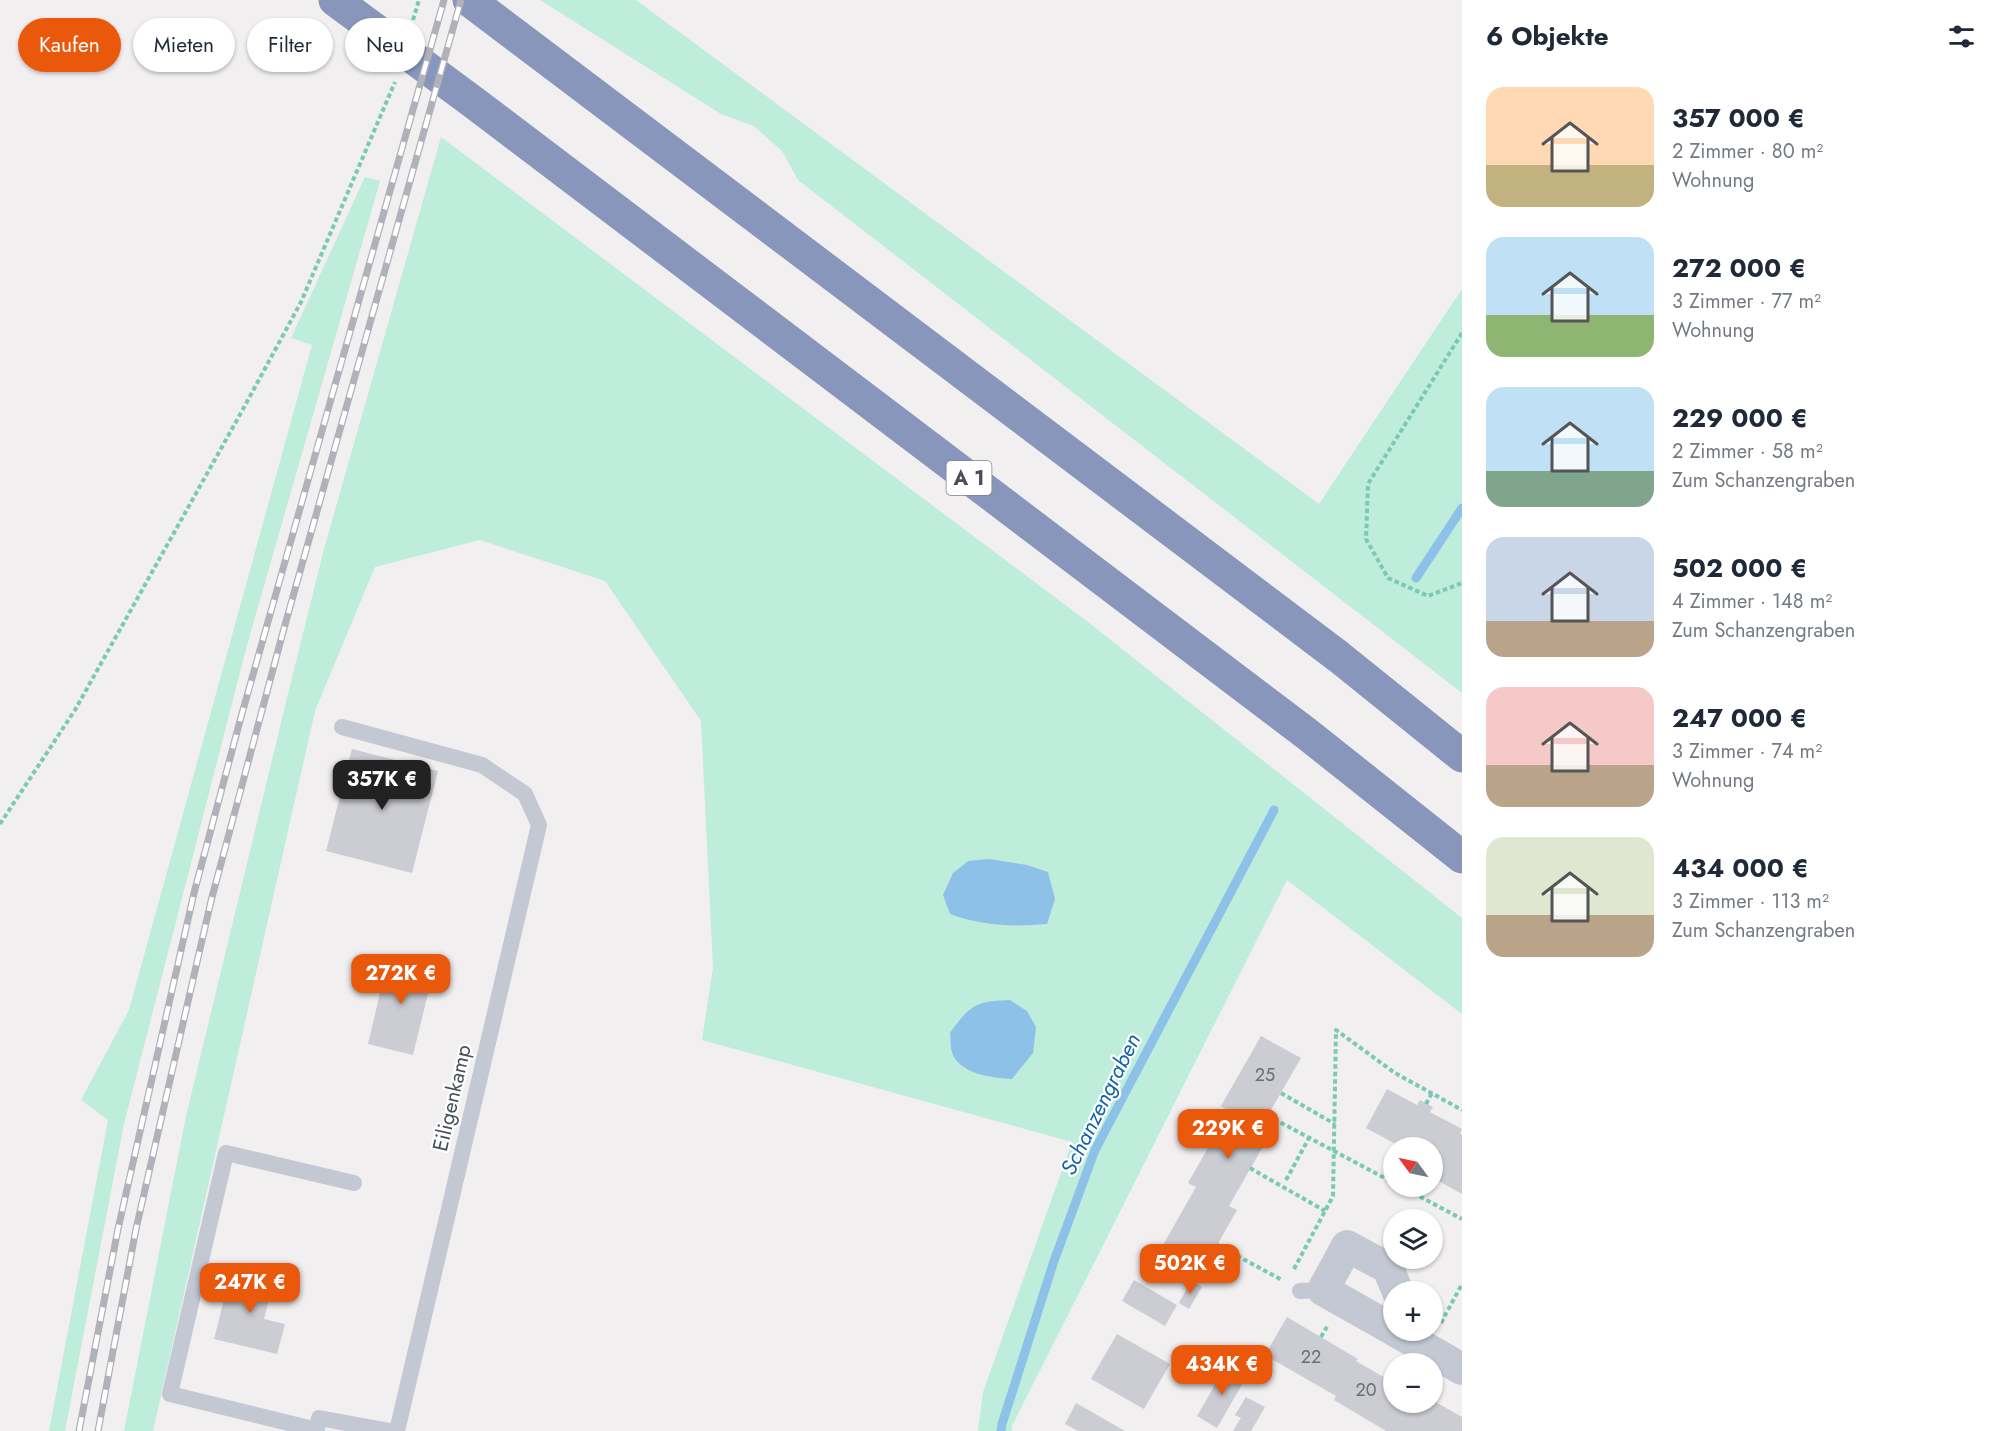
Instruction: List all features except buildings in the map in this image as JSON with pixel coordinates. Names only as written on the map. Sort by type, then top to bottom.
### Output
[{"type":"highway","name":"A 1","points":[[335,0],[1307,734],[1462,856]]},
{"type":"highway","points":[[468,0],[1329,650],[1462,756]]},
{"type":"street","points":[[1383,1325],[1303,1288],[1347,1246],[1388,1268],[1393,1281]]},
{"type":"street","points":[[1422,1341],[1462,1369]]},
{"type":"lane","name":"Eiligenkamp","points":[[342,727],[482,765],[525,794],[539,825],[396,1431]]},
{"type":"lane","points":[[354,1183],[226,1153],[170,1394],[316,1430],[319,1418],[390,1431]]},
{"type":"path","points":[[414,18],[419,0]]},
{"type":"path","points":[[0,824],[75,710],[237,422],[290,322],[351,188],[396,80]]},
{"type":"path","points":[[1462,333],[1368,484],[1366,539],[1388,578],[1428,596],[1462,583]]},
{"type":"path","points":[[1292,1272],[1333,1196],[1336,1030],[1395,1072],[1462,1110]]},
{"type":"path","points":[[1281,1093],[1335,1124]]},
{"type":"path","points":[[1426,1104],[1432,1093]]},
{"type":"path","points":[[1274,1119],[1383,1177]]},
{"type":"path","points":[[1286,1180],[1309,1138]]},
{"type":"path","points":[[1250,1168],[1325,1211]]},
{"type":"path","points":[[1421,1197],[1462,1219]]},
{"type":"path","points":[[1217,1245],[1303,1288]]},
{"type":"path","points":[[1453,1301],[1462,1284]]},
{"type":"green space","points":[[540,0],[636,0],[1319,504],[1462,289],[1462,693],[798,180],[782,151],[754,126],[721,114]]},
{"type":"green space","points":[[441,137],[1088,622],[1462,918],[1462,1014],[1287,880],[1012,1426],[1012,1431],[978,1431],[983,1392],[1072,1142],[702,1040],[713,968],[701,721],[605,581],[480,540],[375,567],[315,711],[153,1431],[124,1431],[186,1116],[287,698],[324,549]]},
{"type":"green space","points":[[365,177],[380,181],[246,649],[124,1124],[65,1431],[49,1431],[108,1120],[81,1100],[129,1010],[312,345],[291,338]]},
{"type":"water","points":[[989,859],[1027,865],[1048,872],[1055,899],[1047,924],[998,925],[950,914],[943,895],[953,873],[968,861]]},
{"type":"water","points":[[1010,1000],[1027,1011],[1036,1027],[1033,1053],[1012,1079],[977,1073],[961,1065],[952,1052],[950,1033],[963,1016],[975,1006],[981,1003]]},
{"type":"waterway","name":"Schanzengraben","points":[[1416,578],[1462,508]]},
{"type":"waterway","name":"Schanzengraben","points":[[1001,1431],[1054,1261],[1095,1150],[1274,810]]},
{"type":"railway","points":[[79,1431],[118,1229],[194,893],[241,717],[444,0]]},
{"type":"railway","points":[[98,1431],[136,1229],[211,901],[283,632],[461,0]]}]
